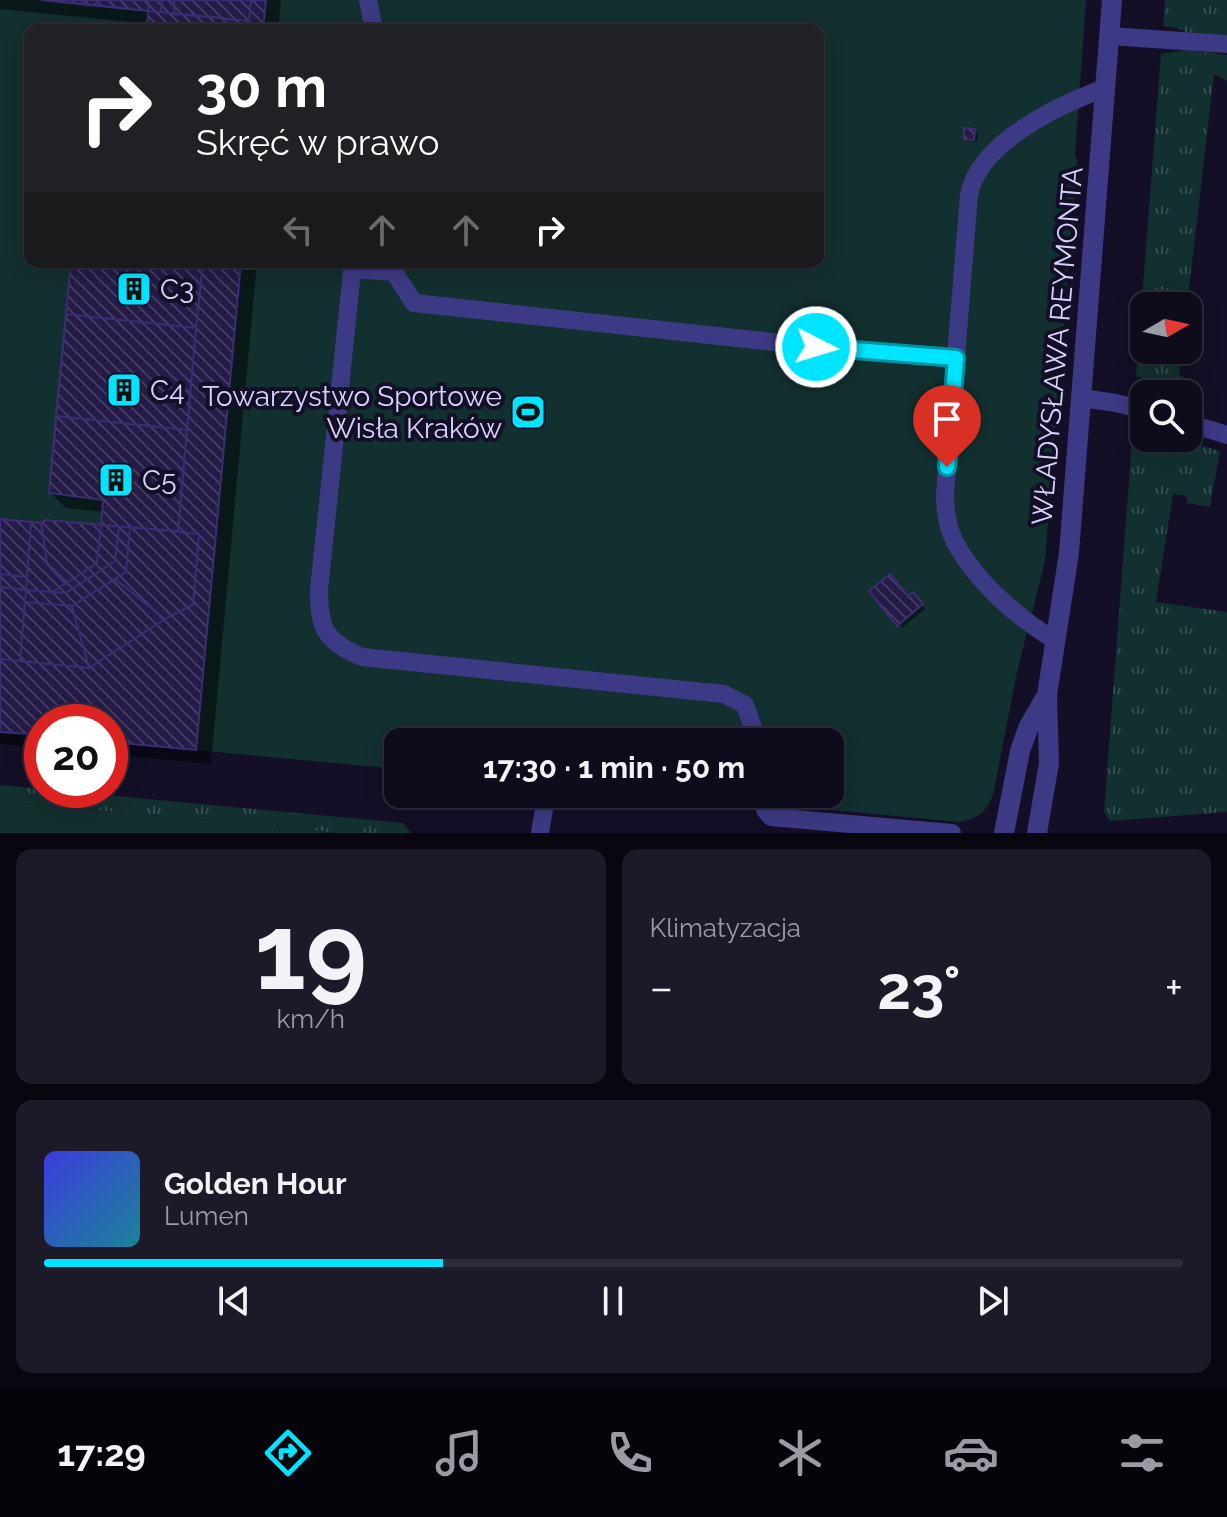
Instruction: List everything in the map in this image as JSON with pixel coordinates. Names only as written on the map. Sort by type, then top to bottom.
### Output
[{"type":"street","name":"WŁADYSŁAWA REYMONTA","points":[[1037,833],[1049,763],[1047,695],[1069,553],[1112,0]]},
{"type":"street","name":"WŁADYSŁAWA REYMONTA","points":[[1004,833],[1020,751],[1029,726],[1047,695]]},
{"type":"lane","points":[[368,0],[373,24]]},
{"type":"lane","points":[[1109,36],[1227,44]]},
{"type":"lane","points":[[1056,641],[1028,624],[1005,604],[963,554],[950,530],[945,494],[969,195],[974,176],[1004,144],[1034,120],[1105,88]]},
{"type":"lane","points":[[352,268],[319,590],[320,620],[333,640],[362,657],[724,694],[745,705],[753,728]]},
{"type":"lane","points":[[370,268],[394,272],[414,303],[830,348],[956,358]]},
{"type":"lane","points":[[1081,398],[1130,406]]},
{"type":"lane","points":[[1202,427],[1227,435]]},
{"type":"lane","points":[[765,808],[771,817],[952,833]]},
{"type":"lane","points":[[540,833],[544,809]]},
{"type":"green space","name":"Towarzystwo Sportowe Wisła Kraków","points":[[0,0],[1086,0],[1077,161],[1045,561],[1017,672],[994,790],[986,808],[977,816],[958,822],[812,808],[844,808],[844,728],[384,728],[384,768],[128,744],[128,704],[24,704],[24,734],[0,732]]},
{"type":"green space","points":[[1165,0],[1227,0],[1227,35],[1185,32],[1163,26]]},
{"type":"green space","points":[[1187,50],[1227,55],[1227,81],[1214,74],[1189,292],[1143,292],[1161,54]]},
{"type":"green space","points":[[1137,364],[1180,364],[1179,374],[1187,380],[1149,380],[1136,376]]},
{"type":"green space","points":[[1202,446],[1220,451],[1210,507],[1187,503],[1187,496],[1173,494],[1156,602],[1227,612],[1227,812],[1110,821],[1104,812],[1131,452],[1202,452]]},
{"type":"green space","points":[[0,785],[24,787],[24,803],[0,801]]},
{"type":"green space","points":[[128,797],[403,823],[411,833],[338,833],[74,808],[128,808]]},
{"type":"green space","points":[[0,801],[24,803],[24,808],[74,808],[338,833],[0,833]]},
{"type":"building","points":[[41,0],[266,0],[264,24],[147,24],[148,11]]},
{"type":"building","points":[[41,0],[83,0],[83,4]]},
{"type":"building","points":[[98,0],[149,0],[148,11],[94,5]]},
{"type":"building","points":[[149,0],[162,0],[161,12],[148,11]]},
{"type":"building","points":[[162,0],[174,0],[174,14],[161,12]]},
{"type":"building","points":[[174,0],[251,0],[249,21],[174,14]]},
{"type":"building","points":[[148,11],[224,18],[224,24],[147,24]]},
{"type":"building","points":[[964,128],[975,129],[974,140],[964,139]]},
{"type":"building","points":[[70,268],[240,268],[196,750],[128,744],[128,704],[24,704],[24,734],[0,732],[0,519],[101,525],[103,500],[49,493]]},
{"type":"building","name":"C3","points":[[70,268],[202,268],[196,328],[66,314]]},
{"type":"building","name":"C4","points":[[66,314],[196,328],[187,430],[56,416]]},
{"type":"building","name":"C5","points":[[56,416],[187,430],[178,531],[101,525],[103,500],[49,493]]},
{"type":"building","points":[[0,519],[31,522],[27,577],[0,574]]},
{"type":"building","points":[[45,520],[101,525],[97,563],[65,584],[47,564],[41,523]]},
{"type":"building","points":[[31,522],[41,523],[47,564],[65,584],[52,592],[26,590]]},
{"type":"building","points":[[119,527],[130,527],[126,572],[72,606],[25,602],[26,590],[66,593],[115,561]]},
{"type":"building","points":[[130,527],[199,534],[193,605],[165,619],[115,579],[126,572]]},
{"type":"building","points":[[0,574],[27,577],[26,590],[0,587]]},
{"type":"building","points":[[890,574],[908,596],[913,592],[923,604],[897,626],[869,591]]},
{"type":"building","points":[[115,579],[165,619],[89,668],[72,606]]},
{"type":"building","points":[[0,587],[26,590],[20,661],[0,659]]},
{"type":"building","points":[[25,602],[72,606],[89,668],[20,661]]},
{"type":"place","name":"C3","points":[[134,289]]},
{"type":"place","name":"C4","points":[[124,390]]},
{"type":"place","name":"Towarzystwo Sportowe Wisła Kraków","points":[[528,412]]},
{"type":"place","name":"C5","points":[[116,480]]},
{"type":"route","points":[[816,347],[956,358],[947,467]]}]
